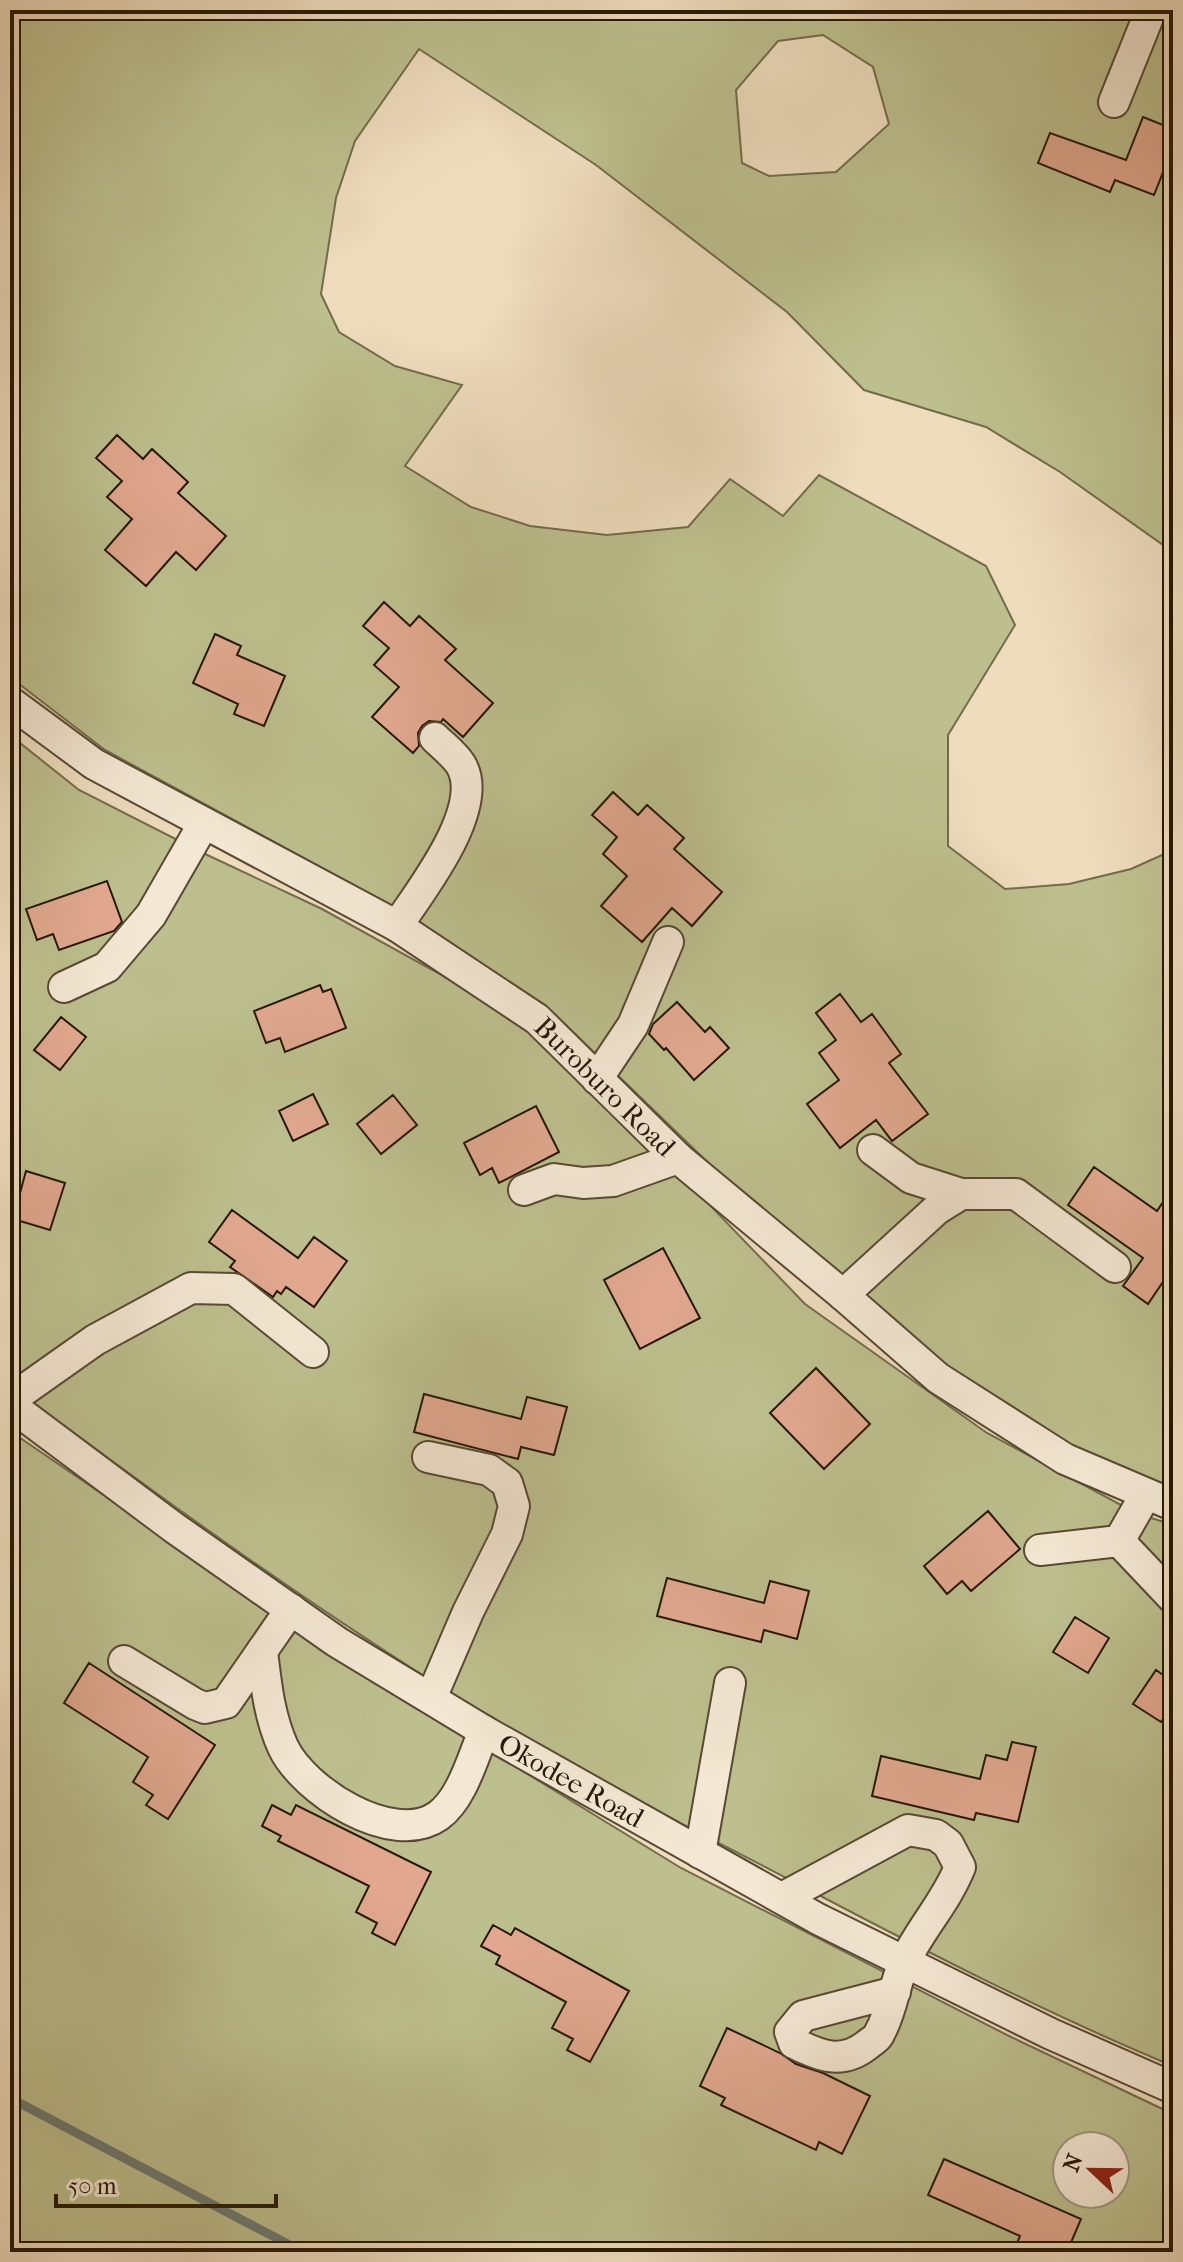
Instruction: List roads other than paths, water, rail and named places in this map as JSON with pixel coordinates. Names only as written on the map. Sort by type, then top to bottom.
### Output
[{"type":"street","points":[[1114,102],[1151,10]]},
{"type":"street","name":"Buroburo Road","points":[[10,702],[94,764],[397,926],[537,1019],[678,1158],[938,1378],[1065,1459],[1159,1499]]},
{"type":"street","points":[[397,926],[451,843],[467,796],[462,766],[435,738]]},
{"type":"street","points":[[64,987],[107,967],[151,915],[204,823]]},
{"type":"street","points":[[597,1079],[633,1025],[668,942]]},
{"type":"street","points":[[873,1150],[911,1178],[961,1194],[1016,1194],[1115,1267]]},
{"type":"street","points":[[524,1190],[554,1179],[583,1183],[613,1181],[678,1158]]},
{"type":"street","points":[[843,1295],[937,1209],[961,1194]]},
{"type":"street","points":[[10,1402],[95,1340],[191,1288],[234,1289],[313,1352]]},
{"type":"street","name":"Okodee Road","points":[[10,1402],[173,1527],[337,1642],[484,1731],[782,1898],[905,1962],[1051,2034],[1173,2088]]},
{"type":"street","points":[[428,1457],[489,1470],[507,1483],[514,1506],[507,1534],[468,1612],[431,1698]]},
{"type":"street","points":[[1040,1550],[1119,1541],[1159,1499]]},
{"type":"street","points":[[1119,1541],[1173,1598]]},
{"type":"street","points":[[124,1661],[195,1704],[205,1708],[226,1703],[291,1609]]},
{"type":"street","points":[[262,1651],[270,1711],[284,1750],[320,1789],[359,1814],[386,1824],[414,1826],[436,1817],[451,1804],[484,1731]]},
{"type":"street","points":[[700,1853],[730,1683]]},
{"type":"street","points":[[782,1898],[908,1830],[936,1835],[948,1844],[960,1867],[952,1887],[905,1962],[895,1992]]},
{"type":"waterway","points":[[10,2098],[303,2252]]}]
